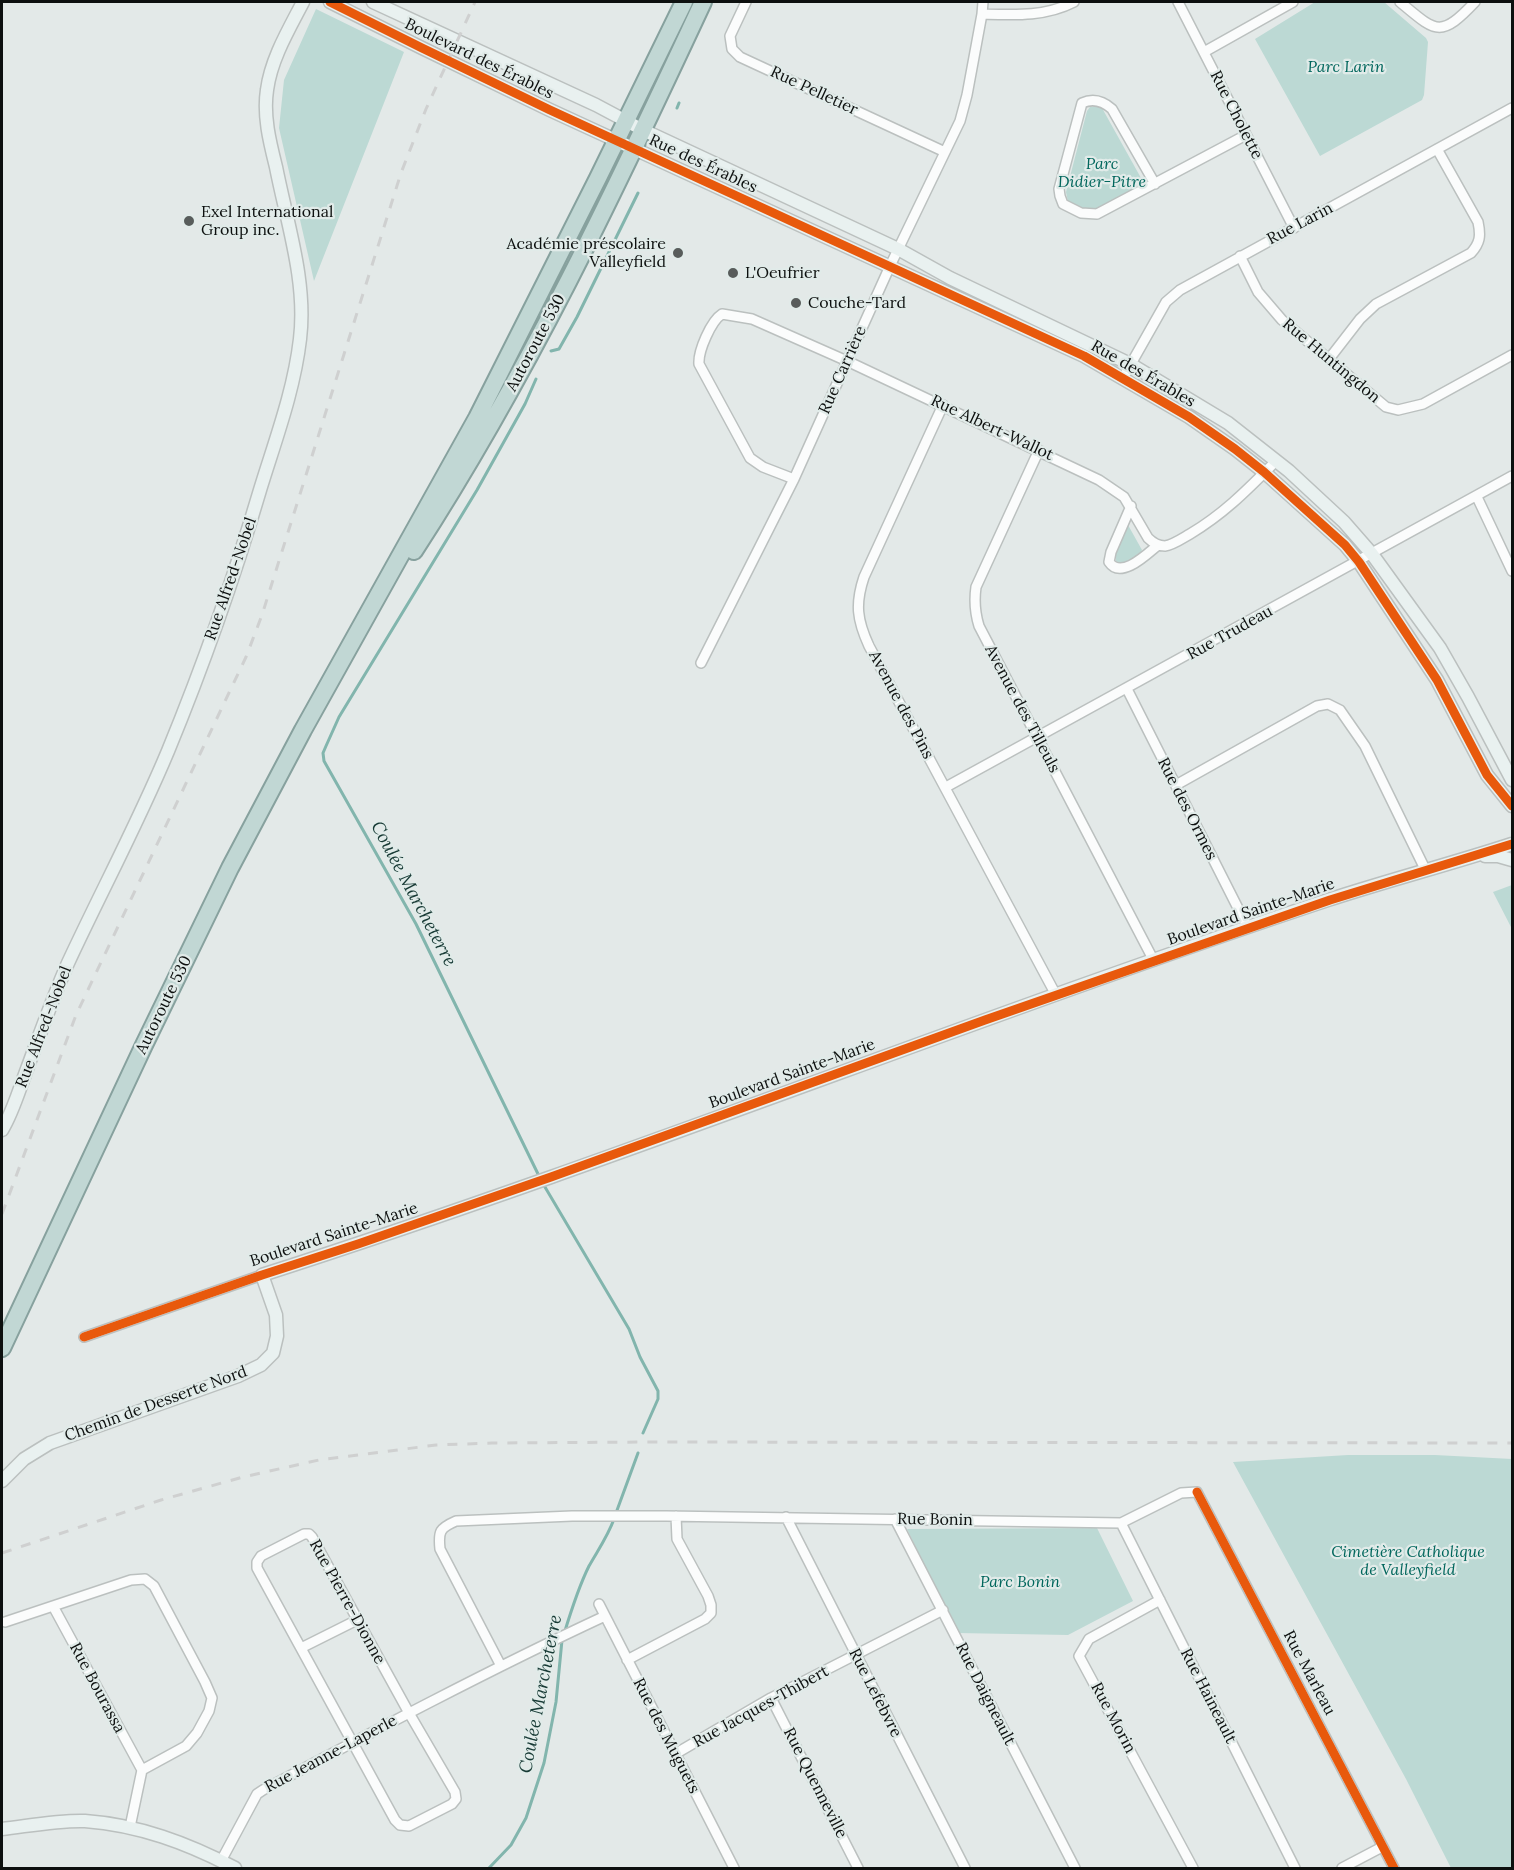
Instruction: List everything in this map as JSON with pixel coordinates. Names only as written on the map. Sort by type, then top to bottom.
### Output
[{"type":"highway","name":"Autoroute 530","points":[[2,1348],[215,898],[277,778],[477,418],[684,2]]},
{"type":"highway","name":"Autoroute 530","points":[[338,667],[440,511],[505,401],[568,282],[703,2]]},
{"type":"street","name":"Rue Alfred-Nobel","points":[[2,1130],[9,1118],[68,964],[124,850],[188,702],[241,553],[289,394],[299,345],[301,306],[297,271],[270,139],[266,107],[272,70],[303,2]]},
{"type":"street","name":"Boulevard des Érables","points":[[330,2],[448,61],[617,140]]},
{"type":"street","name":"Boulevard des Érables","points":[[373,2],[596,105],[643,130]]},
{"type":"street","name":"Rue Pelletier","points":[[746,2],[730,36],[732,49],[740,57],[945,152]]},
{"type":"street","name":"Rue Carrière","points":[[701,663],[794,479],[890,266],[960,121],[967,95],[983,2]]},
{"type":"street","points":[[982,14],[1036,14],[1074,2]]},
{"type":"street","name":"Rue Cholette","points":[[1178,2],[1294,228]]},
{"type":"street","points":[[1204,52],[1293,2]]},
{"type":"street","points":[[1400,2],[1429,25],[1438,27],[1448,26],[1457,21],[1475,2]]},
{"type":"street","points":[[1155,184],[1112,109],[1106,103],[1097,100],[1082,104],[1059,189],[1063,204],[1081,213],[1097,214],[1155,184],[1246,135]]},
{"type":"street","name":"Rue Larin","points":[[1123,378],[1166,302],[1180,291],[1512,108]]},
{"type":"street","name":"Rue des Érables","points":[[643,130],[898,249],[950,278],[1130,364],[1228,423],[1276,461],[1344,522],[1372,554],[1440,648],[1512,780]]},
{"type":"street","name":"Rue des Érables","points":[[617,140],[1084,356],[1189,417],[1235,449],[1345,545],[1359,562],[1437,680],[1487,775],[1512,806]]},
{"type":"street","points":[[1329,359],[1359,319],[1376,304],[1471,253],[1478,245],[1481,234],[1478,222],[1437,149]]},
{"type":"street","name":"Rue Huntingdon","points":[[1240,256],[1258,292],[1282,320],[1386,407],[1398,410],[1423,404],[1512,355]]},
{"type":"street","name":"Rue Albert-Wallot","points":[[794,479],[763,467],[750,458],[699,364],[701,352],[713,324],[722,314],[752,319],[848,361],[1099,480],[1124,497],[1148,538],[1158,545]]},
{"type":"street","name":"Avenue des Pins","points":[[943,405],[864,576],[860,590],[859,622],[869,646],[1056,995]]},
{"type":"street","name":"Avenue des Tilleuls","points":[[1039,450],[980,577],[975,597],[976,618],[1154,961]]},
{"type":"street","points":[[1131,506],[1108,562],[1118,569],[1126,568],[1158,545],[1166,546],[1173,543],[1214,520],[1276,461]]},
{"type":"street","name":"Rue Trudeau","points":[[946,787],[1512,476]]},
{"type":"street","points":[[1477,497],[1512,571]]},
{"type":"street","name":"Rue des Ormes","points":[[1126,689],[1248,928]]},
{"type":"street","points":[[1176,785],[1317,705],[1328,704],[1340,710],[1365,746],[1426,871]]},
{"type":"street","name":"Boulevard Sainte-Marie","points":[[84,1337],[551,1177],[1248,928],[1330,900],[1512,844]]},
{"type":"street","name":"Boulevard Sainte-Marie","points":[[1477,856],[1498,856],[1512,860]]},
{"type":"street","name":"Chemin de Desserte Nord","points":[[2,1481],[24,1459],[50,1443],[238,1376],[261,1365],[273,1353],[277,1336],[276,1316],[262,1275]]},
{"type":"street","name":"Rue Bonin","points":[[501,1666],[440,1549],[438,1536],[444,1527],[456,1521],[572,1516],[676,1516],[1121,1523],[1181,1493],[1197,1492]]},
{"type":"street","name":"Rue Marleau","points":[[1197,1492],[1394,1869]]},
{"type":"street","points":[[627,1660],[711,1613],[708,1596],[677,1539],[676,1516]]},
{"type":"street","name":"Rue Lefebvre","points":[[786,1518],[965,1869]]},
{"type":"street","name":"Rue Daigneault","points":[[895,1519],[1075,1869]]},
{"type":"street","name":"Rue Haineault","points":[[1121,1523],[1295,1869]]},
{"type":"street","name":"Rue Pierre-Dionne","points":[[303,1534],[308,1534],[312,1537],[454,1790],[456,1799],[450,1805],[409,1826],[400,1825],[394,1820],[301,1648],[256,1564],[261,1556],[303,1534]]},
{"type":"street","points":[[5,1622],[131,1580],[145,1579],[154,1586],[212,1698],[209,1711],[198,1733],[186,1746],[142,1770],[130,1827]]},
{"type":"street","name":"Rue Morin","points":[[1160,1600],[1089,1638],[1079,1656],[1193,1869]]},
{"type":"street","name":"Rue des Muguets","points":[[599,1604],[734,1869]]},
{"type":"street","name":"Rue Bourassa","points":[[53,1606],[142,1770]]},
{"type":"street","name":"Rue Jacques-Thibert","points":[[675,1754],[771,1698],[943,1610]]},
{"type":"street","name":"Rue Jeanne-Laperle","points":[[221,1861],[257,1794],[409,1713],[605,1616]]},
{"type":"street","points":[[301,1648],[357,1620]]},
{"type":"street","name":"Rue Quenneville","points":[[771,1698],[858,1869]]},
{"type":"street","points":[[2,1828],[83,1821],[130,1827],[165,1836],[235,1869]]},
{"type":"street","points":[[1342,1869],[1382,1846]]},
{"type":"green space","name":"Parc Larin","points":[[1315,2],[1384,2],[1428,42],[1422,100],[1320,156],[1255,39]]},
{"type":"green space","points":[[316,9],[404,52],[314,281],[279,128],[284,80]]},
{"type":"green space","name":"Parc Didier-Pitre","points":[[1090,107],[1102,108],[1141,178],[1141,183],[1105,206],[1087,209],[1068,202],[1066,192],[1087,111]]},
{"type":"green space","points":[[1128,525],[1142,550],[1131,561],[1120,563],[1116,561],[1115,553]]},
{"type":"green space","points":[[1512,885],[1512,929],[1493,892]]},
{"type":"green space","name":"Cimetière Catholique de Valleyfield","points":[[1348,1455],[1435,1455],[1512,1459],[1512,1868],[1451,1868],[1406,1779],[1233,1462]]},
{"type":"green space","name":"Parc Bonin","points":[[1097,1528],[1133,1601],[1068,1635],[957,1633],[907,1529]]},
{"type":"waterway","name":"Coulée Marcheterre","points":[[677,108],[679,103]]},
{"type":"waterway","name":"Coulée Marcheterre","points":[[551,351],[559,349],[577,317],[638,193]]},
{"type":"waterway","name":"Coulée Marcheterre","points":[[536,379],[525,404],[477,490],[339,717],[323,753],[324,761],[416,924],[539,1176]]},
{"type":"waterway","name":"Coulée Marcheterre","points":[[542,1182],[629,1329],[640,1357],[658,1391],[658,1399],[643,1433]]},
{"type":"waterway","name":"Coulée Marcheterre","points":[[616,1513],[638,1453]]},
{"type":"waterway","name":"Coulée Marcheterre","points":[[564,1634],[585,1574],[614,1519]]},
{"type":"waterway","name":"Coulée Marcheterre","points":[[489,1868],[511,1845],[526,1818],[544,1763],[556,1702],[562,1640]]},
{"type":"railway","points":[[2,1214],[76,1015],[246,657],[262,615],[401,173],[426,109],[475,2]]},
{"type":"railway","points":[[2,1553],[161,1500],[243,1477],[319,1460],[436,1445],[656,1442],[1512,1443]]},
{"type":"cycle path","points":[[330,2],[550,110],[1084,356],[1189,417],[1264,472],[1345,545],[1359,562],[1437,680],[1487,775],[1512,806]]},
{"type":"cycle path","points":[[84,1337],[551,1177],[985,1020],[1330,900],[1512,844]]},
{"type":"cycle path","points":[[1197,1492],[1394,1868]]},
{"type":"place","name":"Exel International Group inc.","points":[[189,221]]},
{"type":"place","name":"Académie préscolaire Valleyfield","points":[[678,253]]},
{"type":"place","name":"L'Oeufrier","points":[[733,273]]},
{"type":"place","name":"Couche-Tard","points":[[796,303]]}]
